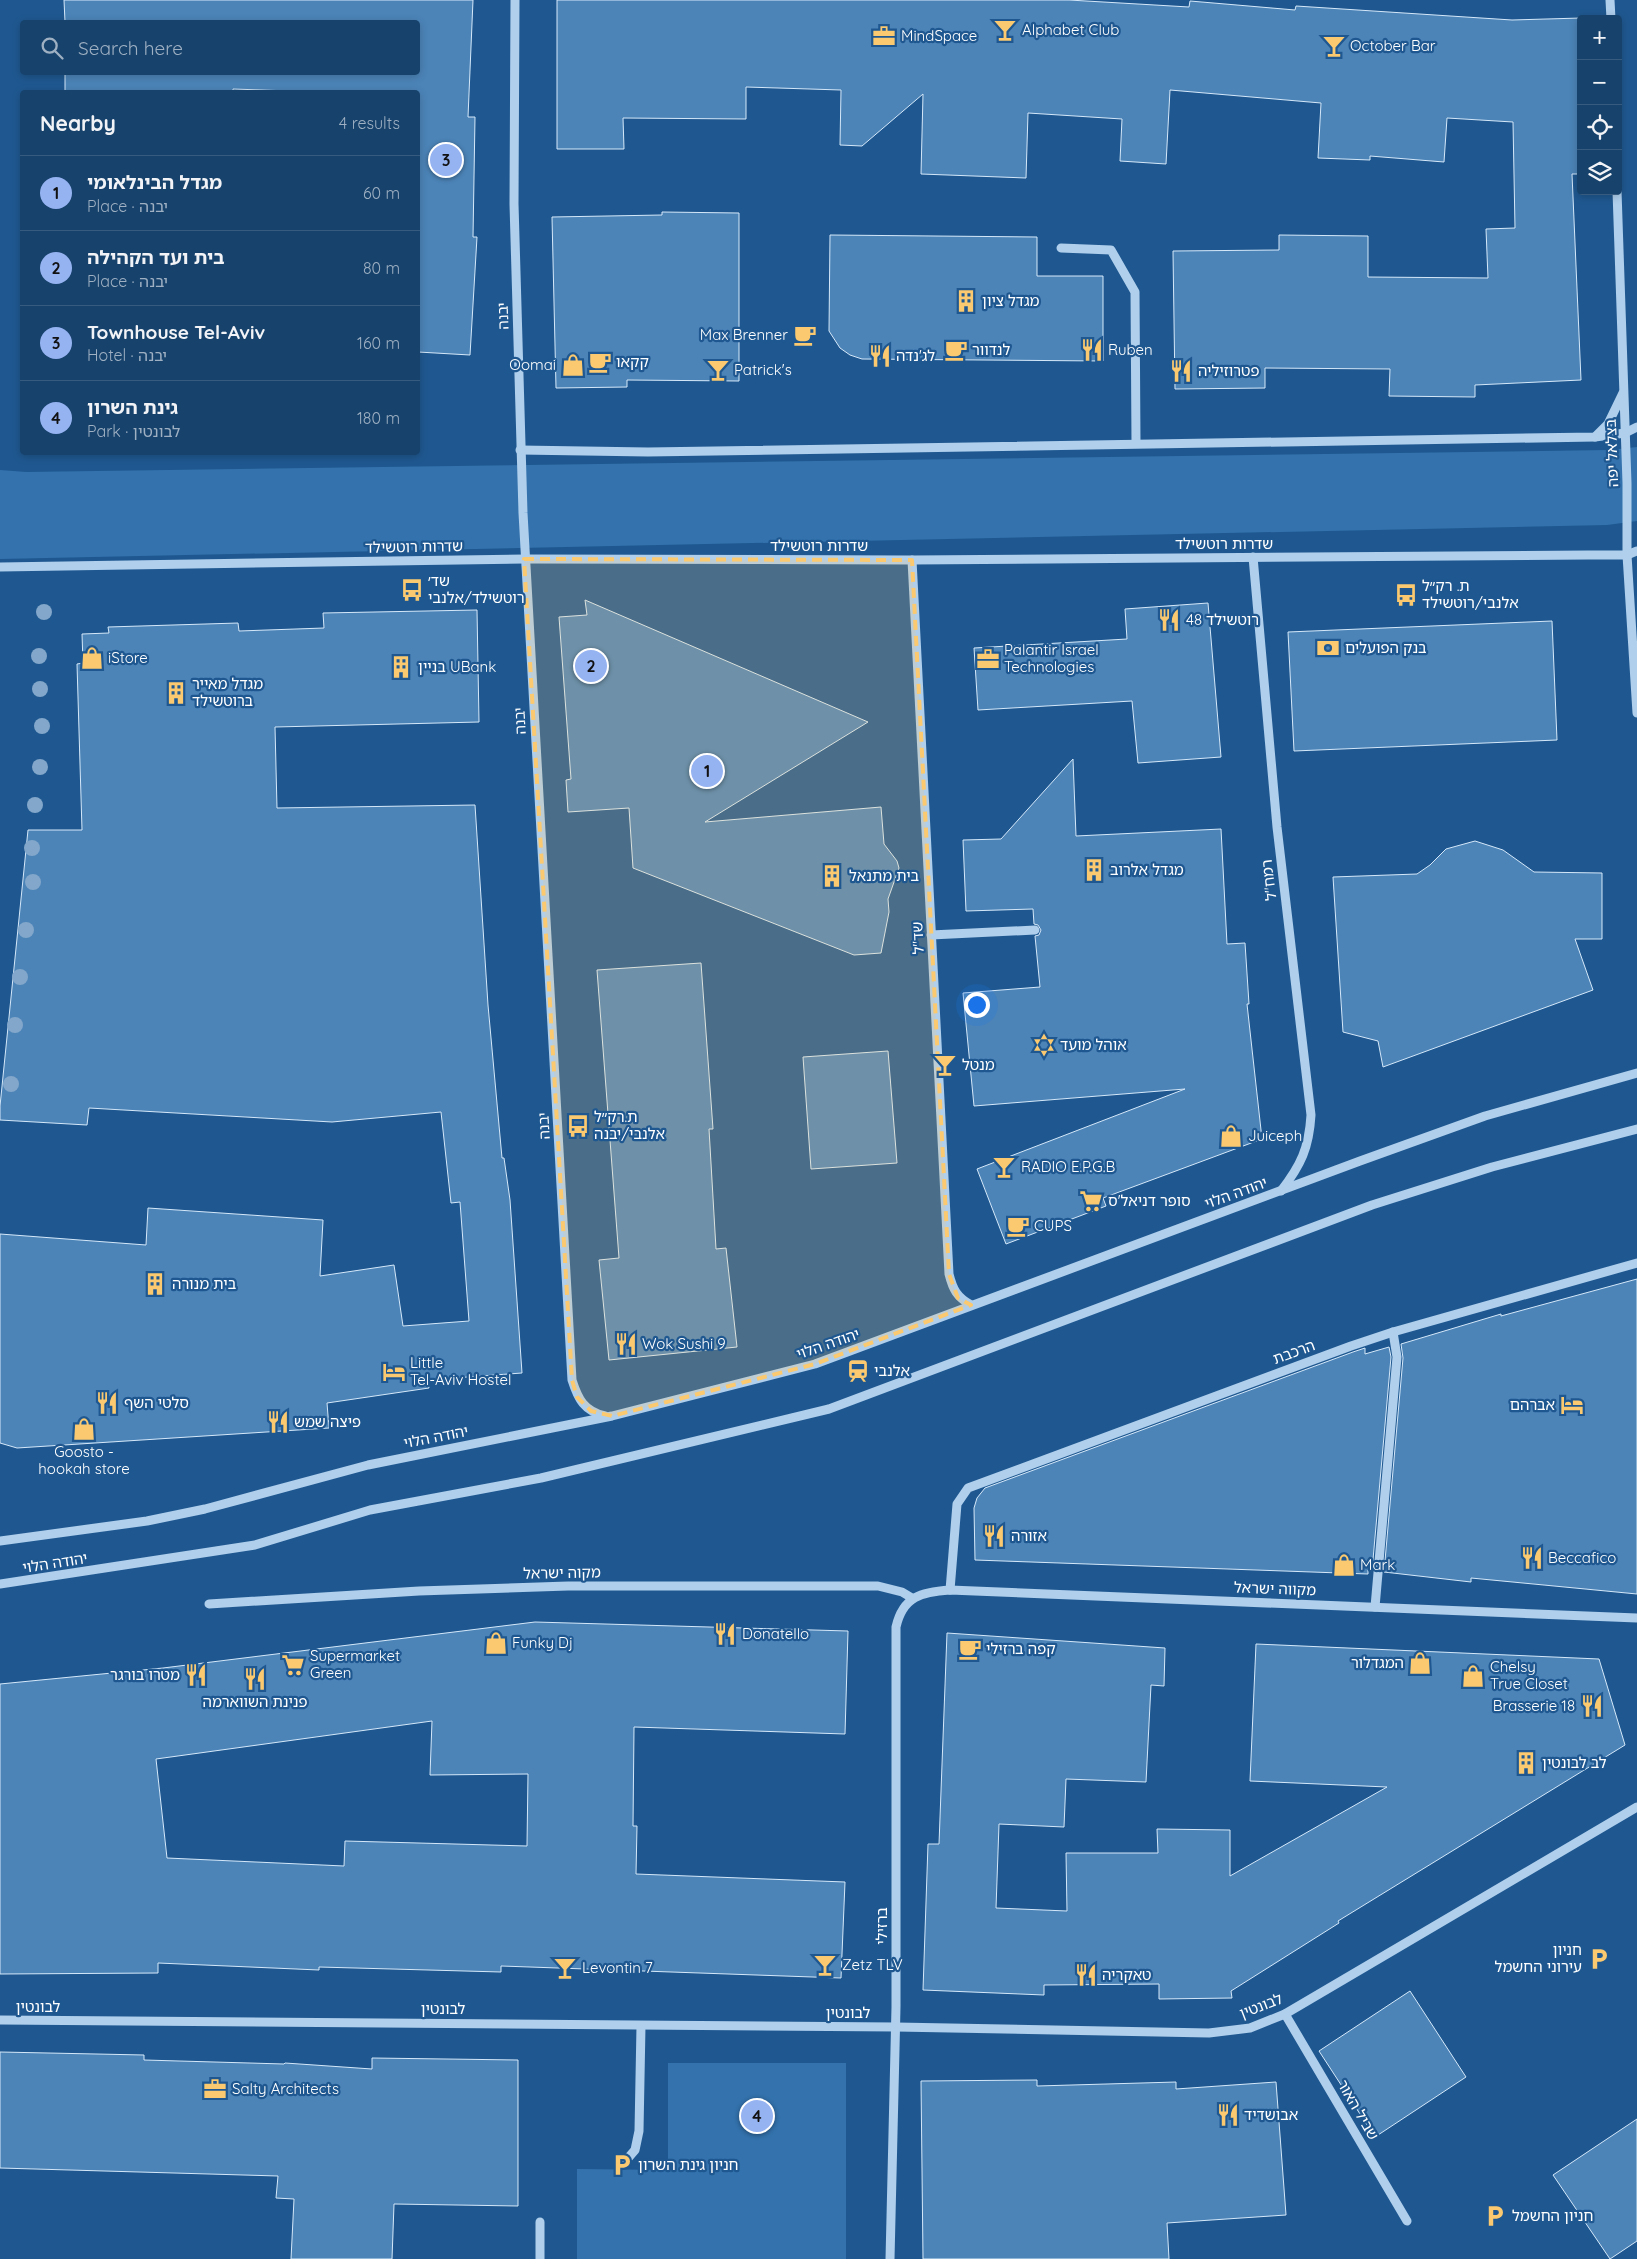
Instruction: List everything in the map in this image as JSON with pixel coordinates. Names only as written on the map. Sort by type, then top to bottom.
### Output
[{"type":"street","name":"יבנה","points":[[515,0],[514,204],[524,559],[572,1380],[577,1397],[585,1407],[604,1416],[612,1416]]},
{"type":"street","points":[[1610,0],[1611,15]]},
{"type":"street","name":"בצלאל יפה","points":[[1617,195],[1627,555],[1637,713]]},
{"type":"street","points":[[1060,248],[1111,250],[1135,292],[1136,443]]},
{"type":"street","points":[[1596,436],[1608,424],[1624,391]]},
{"type":"street","points":[[520,450],[648,452],[1596,436],[1625,434],[1637,427]]},
{"type":"street","name":"שדרות רוטשילד","points":[[0,567],[524,559],[912,560],[1627,555],[1637,551]]},
{"type":"street","name":"רמח\"ל","points":[[1253,557],[1277,827],[1311,1115],[1306,1152],[1296,1171],[1280,1192]]},
{"type":"street","name":"שד\"ל","points":[[912,560],[949,1274],[952,1288],[958,1298],[971,1305]]},
{"type":"street","points":[[931,935],[1035,930]]},
{"type":"street","name":"יהודה הלוי","points":[[0,1541],[147,1522],[247,1499],[368,1465],[612,1416],[815,1364],[1485,1116],[1637,1072]]},
{"type":"street","name":"יהודה הלוי","points":[[0,1584],[255,1545],[370,1510],[541,1478],[829,1409],[1372,1205],[1492,1166],[1637,1129]]},
{"type":"street","name":"הרכבת","points":[[950,1590],[957,1504],[968,1488],[1393,1332],[1637,1263]]},
{"type":"street","points":[[1375,1607],[1397,1357],[1393,1332]]},
{"type":"street","name":"מקוה ישראל","points":[[209,1604],[419,1591],[568,1586],[878,1586],[897,1591],[912,1598]]},
{"type":"street","name":"מקווה ישראל","points":[[912,1598],[925,1593],[950,1590],[1637,1618]]},
{"type":"street","name":"ברזילי","points":[[890,2259],[896,2027],[896,1627],[899,1614],[912,1598]]},
{"type":"street","name":"לבונטין","points":[[0,2020],[526,2023],[1209,2033],[1250,2028],[1285,2014],[1637,1807]]},
{"type":"street","name":"שביל האור","points":[[1285,2014],[1407,2221]]},
{"type":"street","points":[[622,2165],[635,2150],[639,2131],[641,2026]]},
{"type":"street","points":[[540,2222],[540,2259]]},
{"type":"highlighted area","points":[[524,559],[912,560],[949,1274],[958,1298],[971,1305],[815,1364],[612,1416],[591,1411],[577,1397],[572,1380]]},
{"type":"shaded area","points":[[1637,447],[1637,521],[1607,525],[0,559],[0,470],[26,472],[1609,450]]},
{"type":"shaded area","points":[[668,2063],[846,2063],[846,2259],[577,2259],[577,2169],[668,2170]]},
{"type":"building","points":[[64,0],[473,0],[468,117],[475,117],[473,237],[477,237],[470,355],[420,352],[420,90],[65,90],[65,75],[420,75],[420,20],[65,20]]},
{"type":"building","points":[[557,0],[1069,0],[1189,7],[1190,1],[1295,10],[1296,6],[1512,20],[1577,18],[1577,174],[1572,174],[1581,380],[1475,385],[1475,397],[1389,396],[1390,369],[1265,368],[1265,388],[1175,389],[1173,251],[1279,250],[1279,235],[1368,236],[1368,277],[1488,278],[1486,229],[1515,228],[1513,122],[1447,118],[1444,162],[1370,156],[1370,160],[1318,158],[1321,103],[1170,90],[1166,164],[1120,161],[1122,119],[1028,113],[1026,178],[921,174],[923,94],[862,146],[840,145],[841,90],[746,87],[746,119],[623,118],[624,149],[557,149]]},
{"type":"building","points":[[662,212],[739,213],[739,381],[627,380],[627,387],[556,388],[552,217],[662,215]]},
{"type":"building","name":"מגדל ציון","points":[[830,235],[1037,237],[1037,276],[1103,276],[1103,361],[862,359],[850,355],[840,348],[829,331]]},
{"type":"building","points":[[585,600],[868,722],[705,822],[881,807],[884,844],[897,861],[899,868],[888,899],[889,912],[881,953],[854,955],[633,868],[629,808],[568,812],[566,780],[571,779],[559,617],[587,615]]},
{"type":"building","points":[[1208,603],[1221,757],[1138,763],[1132,701],[978,710],[974,648],[1127,639],[1125,609]]},
{"type":"building","points":[[477,610],[479,722],[275,727],[277,808],[475,805],[488,1005],[502,1158],[504,1158],[510,1200],[522,1373],[427,1380],[429,1388],[327,1403],[329,1428],[17,1448],[0,1443],[0,1234],[146,1245],[148,1208],[323,1220],[320,1276],[394,1265],[403,1326],[469,1321],[460,1202],[451,1203],[441,1112],[332,1122],[89,1108],[87,1125],[0,1120],[0,1106],[28,830],[82,830],[77,664],[83,663],[82,634],[109,633],[108,627],[238,623],[239,631],[324,628],[323,613]]},
{"type":"building","points":[[1552,621],[1557,740],[1294,751],[1288,632]]},
{"type":"building","points":[[1073,759],[1076,836],[1221,829],[1227,944],[1245,943],[1249,1004],[1247,1004],[1262,1139],[1103,1198],[1106,1206],[1006,1244],[977,1169],[1185,1089],[974,1106],[963,993],[1040,987],[1035,936],[1039,935],[1041,930],[1038,925],[1034,924],[1033,909],[966,911],[963,840],[1001,839]]},
{"type":"building","points":[[1475,841],[1503,850],[1534,872],[1602,873],[1602,939],[1575,939],[1593,990],[1383,1067],[1378,1041],[1343,1032],[1333,877],[1417,874],[1430,865],[1446,849]]},
{"type":"building","points":[[701,963],[713,1129],[709,1129],[716,1249],[726,1248],[737,1347],[609,1360],[599,1260],[619,1258],[597,970]]},
{"type":"building","points":[[888,1051],[897,1163],[811,1169],[803,1057]]},
{"type":"building","points":[[1637,1279],[1637,1594],[1471,1578],[1471,1582],[1384,1572],[1403,1358],[1401,1344],[1501,1314],[1501,1316]]},
{"type":"building","points":[[1389,1347],[1391,1357],[1372,1571],[1368,1570],[1368,1574],[975,1560],[974,1508],[977,1498],[985,1488],[1353,1352],[1365,1348],[1365,1354]]},
{"type":"building","points":[[535,1622],[848,1631],[845,1734],[634,1727],[633,1826],[637,1826],[636,1874],[845,1882],[841,1978],[501,1966],[501,1972],[319,1967],[319,1970],[158,1963],[158,1973],[0,1974],[0,1684],[163,1668]],"holes":[[[432,1721],[430,1775],[528,1774],[527,1846],[345,1841],[344,1866],[167,1858],[156,1759]]]},
{"type":"building","points":[[947,1633],[1165,1648],[1164,1686],[1151,1685],[1146,1782],[1066,1779],[1064,1827],[999,1824],[996,1908],[1067,1911],[1066,1853],[1158,1853],[1157,1829],[1230,1830],[1230,1876],[1387,1787],[1250,1781],[1256,1644],[1599,1659],[1625,1745],[1338,1921],[1339,1923],[1231,1991],[1232,1998],[1159,1999],[1159,1984],[1044,1985],[1044,1995],[923,1990],[928,1844],[939,1844]]},
{"type":"building","points":[[1410,1991],[1466,2077],[1375,2137],[1319,2051]]},
{"type":"building","points":[[0,2052],[144,2055],[144,2060],[285,2063],[372,2069],[372,2058],[518,2060],[518,2206],[394,2204],[392,2259],[291,2259],[294,2199],[276,2198],[278,2176],[0,2168]]},
{"type":"building","points":[[1037,2080],[1037,2086],[1176,2082],[1176,2089],[1276,2082],[1286,2215],[1167,2223],[1169,2259],[923,2259],[921,2081]]},
{"type":"building","points":[[1637,2119],[1637,2241],[1610,2259],[1553,2175]]},
{"type":"place","name":"Alphabet Club","points":[[1005,30]]},
{"type":"place","name":"MindSpace","points":[[884,36]]},
{"type":"place","name":"October Bar","points":[[1334,46]]},
{"type":"place","name":"Townhouse Tel-Aviv","points":[[446,160]]},
{"type":"place","name":"מגדל ציון","points":[[966,301]]},
{"type":"place","name":"Max Brenner","points":[[805,335]]},
{"type":"place","name":"לנדוור","points":[[956,350]]},
{"type":"place","name":"Ruben","points":[[1092,350]]},
{"type":"place","name":"לג'נדה","points":[[880,356]]},
{"type":"place","name":"קקאו","points":[[600,362]]},
{"type":"place","name":"Oomai","points":[[573,365]]},
{"type":"place","name":"Patrick's","points":[[718,370]]},
{"type":"place","name":"פטרוזיליה","points":[[1181,371]]},
{"type":"place","name":"שד׳ רוטשילד/אלנבי","points":[[412,590]]},
{"type":"place","name":"ת. רק״ל אלנבי/רוטשילד","points":[[1406,595]]},
{"type":"place","name":"רוטשילד 48","points":[[1169,620]]},
{"type":"place","name":"בנק הפועלים","points":[[1328,648]]},
{"type":"place","name":"iStore","points":[[92,658]]},
{"type":"place","name":"Palantir Israel Technologies","points":[[988,659]]},
{"type":"place","name":"בית ועד הקהילה","points":[[591,666]]},
{"type":"place","name":"בניין UBank","points":[[401,667]]},
{"type":"place","name":"מגדל מאייר ברוטשילד","points":[[176,693]]},
{"type":"place","name":"מגדל הבינלאומי","points":[[707,771]]},
{"type":"place","name":"מגדל אלרוב","points":[[1094,870]]},
{"type":"place","name":"בית מתנאל","points":[[832,876]]},
{"type":"place","name":"אוהל מועד","points":[[1044,1045]]},
{"type":"place","name":"מנטל","points":[[945,1065]]},
{"type":"place","name":"ת.רק״ל אלנבי/יבנה","points":[[578,1126]]},
{"type":"place","name":"Juiceph","points":[[1231,1136]]},
{"type":"place","name":"RADIO E.P.G.B","points":[[1004,1167]]},
{"type":"place","name":"סופר דניאל'ס","points":[[1091,1201]]},
{"type":"place","name":"CUPS","points":[[1018,1226]]},
{"type":"place","name":"בית מנורה","points":[[155,1284]]},
{"type":"place","name":"Wok Sushi 9","points":[[626,1344]]},
{"type":"place","name":"אלנבי","points":[[858,1371]]},
{"type":"place","name":"Little Tel-Aviv Hostel","points":[[394,1372]]},
{"type":"place","name":"סלטי השף","points":[[107,1403]]},
{"type":"place","name":"אברהם","points":[[1572,1405]]},
{"type":"place","name":"פיצה שמש","points":[[278,1422]]},
{"type":"place","name":"Goosto - hookah store","points":[[84,1429]]},
{"type":"place","name":"אזורה","points":[[994,1536]]},
{"type":"place","name":"Beccafico","points":[[1532,1558]]},
{"type":"place","name":"Mark","points":[[1344,1565]]},
{"type":"place","name":"Donatello","points":[[725,1634]]},
{"type":"place","name":"Funky Dj","points":[[496,1643]]},
{"type":"place","name":"קפה ברזילי","points":[[970,1649]]},
{"type":"place","name":"המגדלור","points":[[1420,1663]]},
{"type":"place","name":"Supermarket Green","points":[[293,1665]]},
{"type":"place","name":"מטרו בורגר","points":[[196,1675]]},
{"type":"place","name":"Chelsy True Closet","points":[[1473,1676]]},
{"type":"place","name":"פנינת השווארמה","points":[[255,1679]]},
{"type":"place","name":"Brasserie 18","points":[[1592,1706]]},
{"type":"place","name":"לב לבונטין","points":[[1526,1763]]},
{"type":"place","name":"חניון עירוני החשמל","points":[[1599,1959]]},
{"type":"place","name":"Zetz TLV","points":[[825,1965]]},
{"type":"place","name":"Levontin 7","points":[[565,1968]]},
{"type":"place","name":"טאקריה","points":[[1086,1975]]},
{"type":"place","name":"Salty Architects","points":[[215,2089]]},
{"type":"place","name":"אבושדיד","points":[[1228,2115]]},
{"type":"place","name":"גינת השרון","points":[[757,2116]]},
{"type":"place","name":"חניון גינת השרון","points":[[622,2165]]},
{"type":"place","name":"חניון החשמל","points":[[1495,2216]]}]
